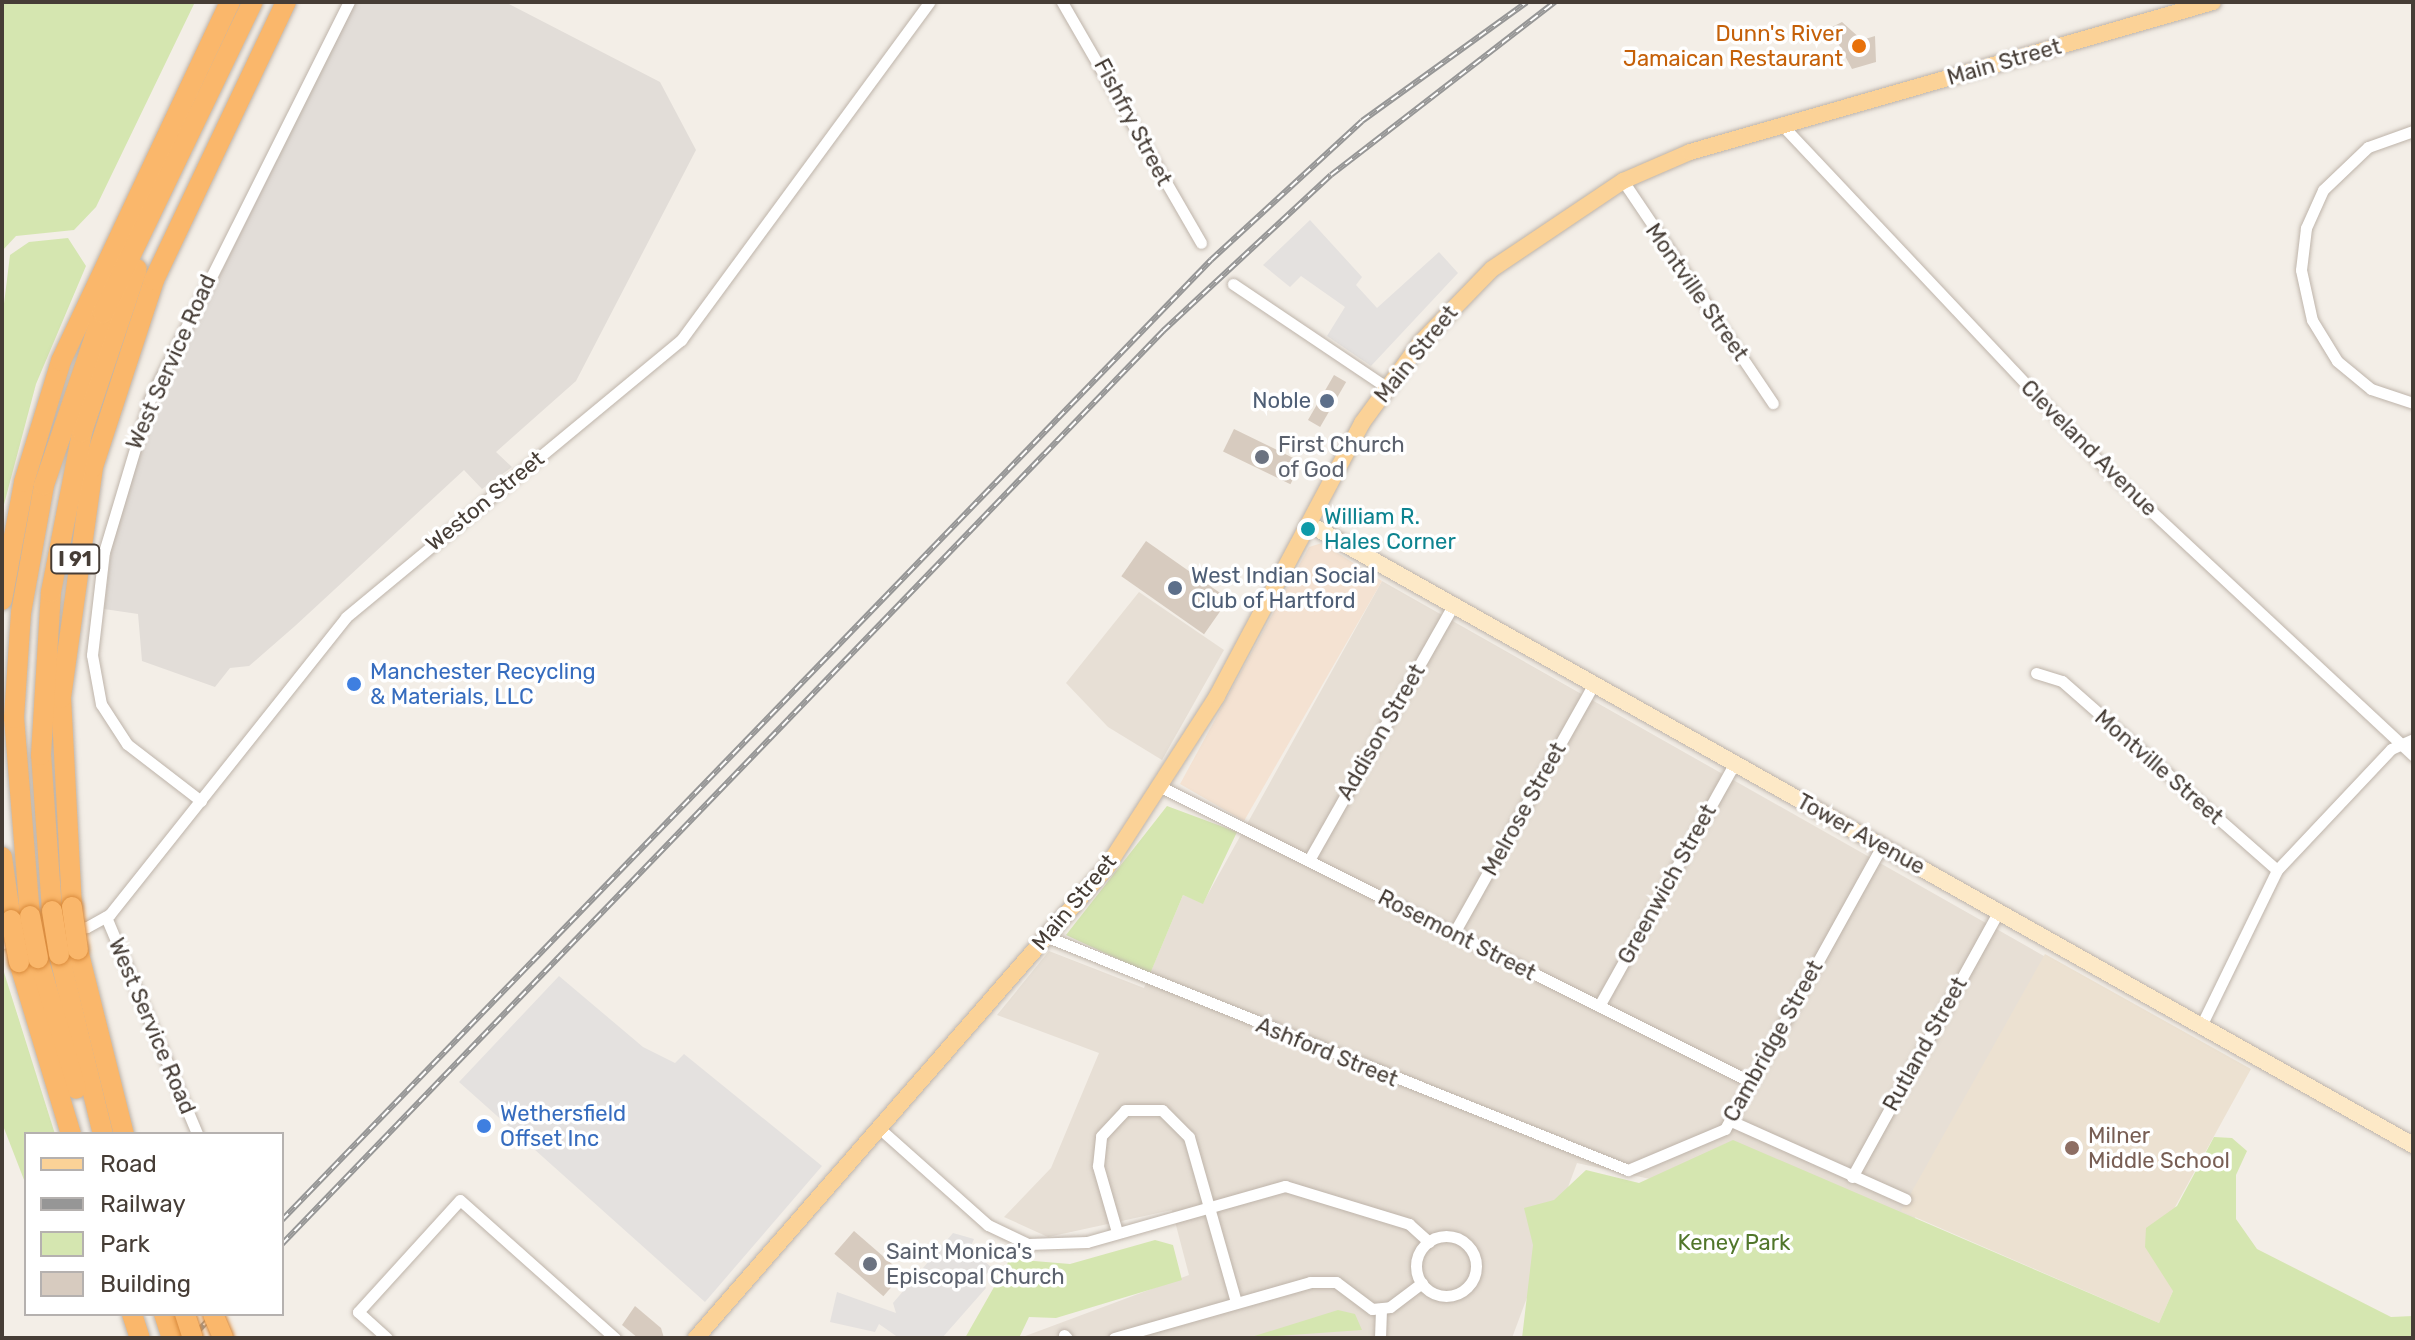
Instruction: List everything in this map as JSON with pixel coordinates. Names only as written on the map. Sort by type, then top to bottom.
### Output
[{"type":"highway","points":[[2,600],[24,482],[61,361],[230,2]]},
{"type":"highway","points":[[20,918],[15,703],[24,589],[44,485],[103,313],[253,2]]},
{"type":"highway","points":[[62,909],[42,789],[43,681],[54,565],[75,461],[145,249],[265,2]]},
{"type":"highway","name":"I 91","points":[[123,1132],[69,952],[62,909],[61,698],[93,467],[154,280],[286,2]]},
{"type":"highway","points":[[2,857],[20,918],[71,1132]]},
{"type":"highway","points":[[69,952],[103,1132]]},
{"type":"highway","points":[[29,960],[91,1132]]},
{"type":"highway","points":[[110,1088],[135,1132]]},
{"type":"highway","points":[[132,1316],[138,1338]]},
{"type":"highway","points":[[186,1316],[193,1338]]},
{"type":"highway","points":[[214,1316],[223,1338]]},
{"type":"highway","points":[[158,1322],[172,1338]]},
{"type":"main road","name":"Main Street","points":[[696,1338],[1045,936],[1163,788],[1386,387],[1492,269],[1623,181],[1781,124],[2213,2]]},
{"type":"main road","name":"Tower Avenue","points":[[1309,524],[2413,1145]]},
{"type":"street","name":"West Service Road","points":[[201,801],[127,744],[101,704],[92,655],[106,540],[163,368],[349,2]]},
{"type":"street","name":"Weston Street","points":[[106,917],[353,610],[691,330],[929,2]]},
{"type":"street","name":"Fishfry Street","points":[[1062,2],[1201,243]]},
{"type":"street","name":"Cleveland Avenue","points":[[1781,124],[2105,468],[2407,741],[2413,755]]},
{"type":"street","points":[[2413,131],[2368,147],[2342,166],[2314,207],[2301,270],[2312,320],[2337,361],[2371,389],[2413,403]]},
{"type":"street","name":"Montville Street","points":[[1623,181],[1773,403]]},
{"type":"street","points":[[1233,284],[1386,387]]},
{"type":"street","name":"Addison Street","points":[[1309,860],[1453,605]]},
{"type":"street","name":"Montville Street","points":[[2036,673],[2062,681],[2277,870]]},
{"type":"street","name":"Melrose Street","points":[[1454,933],[1594,684]]},
{"type":"street","points":[[2201,1026],[2277,870],[2407,741]]},
{"type":"street","name":"Greenwich Street","points":[[1599,1006],[1735,763]]},
{"type":"street","name":"Rosemont Street","points":[[1163,788],[1751,1082]]},
{"type":"street","name":"Cambridge Street","points":[[1610,1165],[1648,1166],[1731,1121],[1882,846]]},
{"type":"street","name":"Rutland Street","points":[[1852,1177],[1999,911]]},
{"type":"street","name":"West Service Road","points":[[106,917],[196,1132]]},
{"type":"street","points":[[2,943],[106,917]]},
{"type":"street","name":"Ashford Street","points":[[1045,936],[1610,1165]]},
{"type":"street","points":[[1117,1232],[1097,1154],[1106,1126],[1125,1110],[1154,1107],[1179,1121],[1236,1302]]},
{"type":"street","points":[[1731,1121],[1905,1199]]},
{"type":"street","points":[[879,1128],[1007,1235],[1053,1248],[1208,1206],[1301,1188],[1409,1224],[1429,1242]]},
{"type":"street","points":[[387,1338],[358,1312],[460,1200],[615,1338]]},
{"type":"street","points":[[1449,1237],[1467,1245],[1475,1274],[1454,1295],[1433,1294],[1422,1283],[1416,1263],[1429,1242],[1449,1237]]},
{"type":"street","points":[[1114,1338],[1325,1279],[1362,1306],[1381,1309],[1422,1283]]},
{"type":"street","points":[[1380,1338],[1381,1309]]},
{"type":"shaded area","points":[[355,2],[505,2],[660,82],[696,150],[576,381],[496,452],[512,467],[482,489],[464,470],[295,626],[249,666],[230,668],[215,687],[142,661],[138,614],[104,609],[112,544],[147,422]]},
{"type":"shaded area","points":[[1310,220],[1362,277],[1356,285],[1377,308],[1439,252],[1458,273],[1371,366],[1327,336],[1345,307],[1301,276],[1290,287],[1263,265]]},
{"type":"shaded area","points":[[1322,543],[1382,581],[1244,821],[1180,784],[1309,547]]},
{"type":"shaded area","points":[[1382,581],[2051,960],[1906,1235],[1577,1163],[1512,1338],[1020,1338],[1189,1275],[1172,1210],[1048,1237],[1004,1217],[1051,1168],[1099,1053],[997,1015],[1049,951],[1144,988],[1183,895],[1203,903]]},
{"type":"shaded area","points":[[1139,592],[1224,650],[1162,760],[1108,727],[1066,683]]},
{"type":"shaded area","name":"Milner Middle School","points":[[2045,954],[2251,1069],[2175,1207],[2203,1222],[2159,1323],[1901,1211]]},
{"type":"shaded area","points":[[559,976],[643,1047],[675,1063],[684,1054],[822,1166],[705,1302],[459,1082]]},
{"type":"shaded area","points":[[953,1233],[974,1239],[970,1248],[992,1268],[981,1280],[986,1288],[942,1338],[899,1338],[879,1324],[875,1332],[830,1322],[837,1292],[896,1313],[893,1303]]},
{"type":"green space","points":[[2,2],[195,2],[96,207],[74,230],[16,236],[2,251]]},
{"type":"green space","points":[[68,238],[86,266],[36,384],[2,512],[2,320],[10,255],[29,242]]},
{"type":"green space","points":[[1167,806],[1237,832],[1203,904],[1183,895],[1150,974],[1066,935]]},
{"type":"green space","points":[[2,966],[54,1132],[24,1132],[24,1180],[2,1123]]},
{"type":"green space","name":"Keney Park","points":[[2214,1137],[2232,1138],[2247,1151],[2236,1175],[2236,1219],[2257,1249],[2391,1317],[2413,1316],[2413,1338],[1522,1338],[1533,1245],[1524,1208],[1554,1200],[1586,1170],[1639,1183],[1733,1140],[2159,1323],[2173,1291],[2145,1247],[2146,1228],[2177,1206]]},
{"type":"green space","points":[[1155,1240],[1173,1245],[1182,1280],[1056,1318],[1029,1317],[1019,1338],[965,1338],[1010,1259],[1070,1264]]},
{"type":"green space","points":[[1338,1310],[1355,1314],[1362,1330],[1248,1338]]},
{"type":"building","name":"Dunn's River Jamaican Restaurant","points":[[1842,22],[1862,40],[1875,36],[1876,62],[1852,69],[1830,28]]},
{"type":"building","name":"Noble","points":[[1334,375],[1346,382],[1320,427],[1308,420]]},
{"type":"building","name":"First Church of God","points":[[1234,429],[1301,462],[1290,484],[1223,451]]},
{"type":"building","name":"West Indian Social Club of Hartford","points":[[1146,541],[1229,599],[1204,634],[1121,576]]},
{"type":"building","name":"Saint Monica's Episcopal Church","points":[[854,1231],[903,1274],[883,1296],[834,1254]]},
{"type":"building","points":[[635,1306],[661,1328],[664,1338],[638,1338],[622,1325]]},
{"type":"railway","points":[[284,1218],[1211,260],[1362,121],[1527,2]]},
{"type":"railway","points":[[284,1242],[1163,331],[1331,175],[1555,2]]},
{"type":"railway","points":[[191,1338],[212,1316]]},
{"type":"place","name":"Dunn's River Jamaican Restaurant","points":[[1859,46]]},
{"type":"place","name":"Noble","points":[[1327,401]]},
{"type":"place","name":"First Church of God","points":[[1262,457]]},
{"type":"place","name":"William R. Hales Corner","points":[[1308,529]]},
{"type":"place","name":"West Indian Social Club of Hartford","points":[[1175,588]]},
{"type":"place","name":"Manchester Recycling & Materials, LLC","points":[[354,684]]},
{"type":"place","name":"Wethersfield Offset Inc","points":[[484,1126]]},
{"type":"place","name":"Milner Middle School","points":[[2072,1148]]},
{"type":"place","name":"Saint Monica's Episcopal Church","points":[[870,1264]]}]
